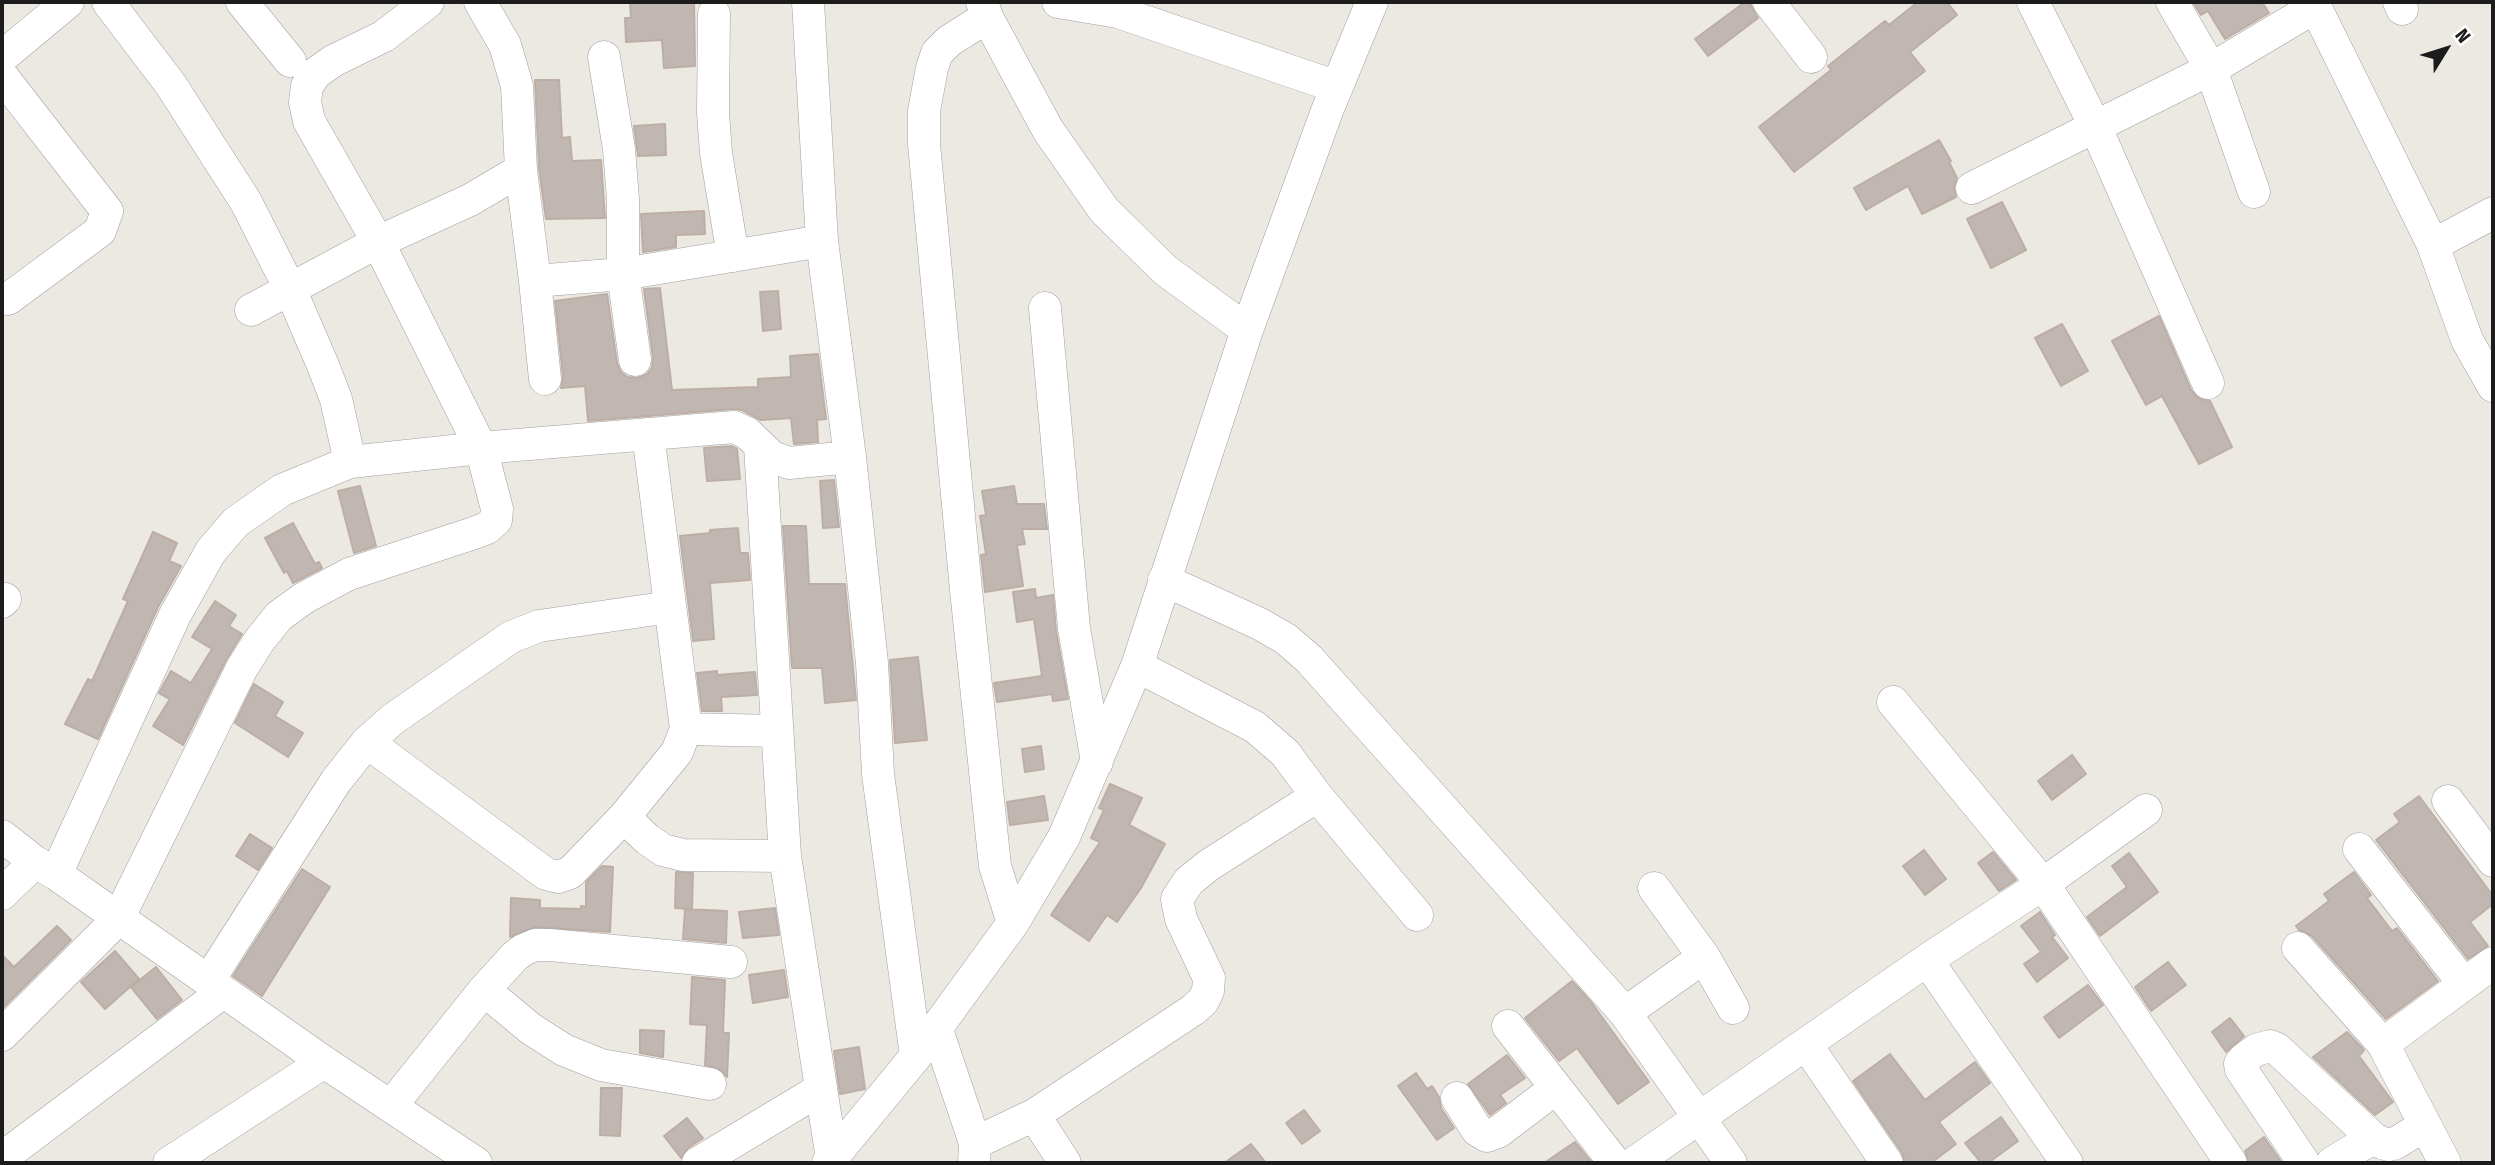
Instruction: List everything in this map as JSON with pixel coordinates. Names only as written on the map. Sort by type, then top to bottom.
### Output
[{"type":"street","points":[[2,57],[68,2]]},
{"type":"street","points":[[108,2],[171,85],[246,202],[290,289],[336,399],[350,462]]},
{"type":"street","points":[[242,2],[290,61]]},
{"type":"street","points":[[2,1035],[118,919],[242,668],[279,616],[304,598],[349,574],[487,528],[496,520],[498,509],[481,448],[378,242],[309,121],[305,102],[307,86],[316,73],[333,61],[384,36],[428,2]]},
{"type":"street","points":[[480,2],[505,45],[517,86],[521,170],[545,379]]},
{"type":"street","points":[[808,2],[822,241],[850,457],[872,663],[878,774],[916,1056]]},
{"type":"street","points":[[1058,2],[1118,12],[1337,86]]},
{"type":"street","points":[[830,1161],[916,1056],[1013,923],[1063,837],[1137,666],[1247,330],[1337,86],[1372,2]]},
{"type":"street","points":[[1769,2],[1811,57]]},
{"type":"street","points":[[2033,2],[2096,128],[2208,383]]},
{"type":"street","points":[[2172,2],[2211,69],[2254,192]]},
{"type":"street","points":[[1972,188],[2211,69],[2314,4],[2433,245],[2467,340],[2493,386]]},
{"type":"street","points":[[1013,923],[995,866],[924,144],[924,111],[937,53],[984,9],[1048,130],[1104,210],[1166,270],[1247,330]]},
{"type":"street","points":[[714,14],[715,139],[733,256]]},
{"type":"street","points":[[604,57],[619,149],[624,274],[635,360]]},
{"type":"street","points":[[2,76],[107,211],[100,230],[8,299],[2,299]]},
{"type":"street","points":[[251,310],[378,242],[470,200],[521,170]]},
{"type":"street","points":[[2433,245],[2493,213]]},
{"type":"street","points":[[535,281],[624,274],[822,241]]},
{"type":"street","points":[[1045,307],[1074,628],[1097,762]]},
{"type":"street","points":[[2,894],[46,868],[211,551],[236,522],[282,490],[350,462],[734,427],[747,433],[772,457],[789,463],[850,457]]},
{"type":"street","points":[[367,742],[546,874],[558,877],[570,873],[624,817],[677,752],[686,729],[648,434]]},
{"type":"street","points":[[760,446],[785,856],[830,1161]]},
{"type":"street","points":[[1164,580],[1260,624],[1286,639],[1308,659],[1625,1013],[1731,1163]]},
{"type":"street","points":[[2,1158],[216,986],[336,781],[367,742],[393,719],[511,638],[539,625],[670,607]]},
{"type":"street","points":[[1137,666],[1255,727],[1285,753],[1317,796],[1418,915]]},
{"type":"street","points":[[1893,702],[2043,884],[2231,1163]]},
{"type":"street","points":[[686,729],[776,731]]},
{"type":"street","points":[[936,1027],[974,1153],[1203,1001],[1208,991],[1209,978],[1181,919],[1177,899],[1189,881],[1209,865],[1317,796]]},
{"type":"street","points":[[2448,801],[2493,861]]},
{"type":"street","points":[[1634,1163],[1927,960],[2043,884],[2146,810]]},
{"type":"street","points":[[624,817],[663,850],[683,855],[785,856]]},
{"type":"street","points":[[2,836],[324,1062],[476,1163]]},
{"type":"street","points":[[2359,849],[2464,984]]},
{"type":"street","points":[[1654,888],[1704,957],[1733,1008]]},
{"type":"street","points":[[391,1106],[514,956],[535,946],[550,945],[731,962]]},
{"type":"street","points":[[2298,948],[2383,1044],[2445,1163]]},
{"type":"street","points":[[1625,1013],[1704,957]]},
{"type":"street","points":[[1927,960],[2067,1163]]},
{"type":"street","points":[[2383,1044],[2493,963]]},
{"type":"street","points":[[484,990],[531,1029],[564,1050],[601,1065],[710,1084]]},
{"type":"street","points":[[1508,1026],[1615,1163]]},
{"type":"street","points":[[1806,1044],[1887,1163]]},
{"type":"street","points":[[2304,1163],[2241,1069],[2240,1064],[2256,1050],[2270,1046],[2277,1049],[2373,1138],[2389,1145],[2425,1125]]},
{"type":"street","points":[[169,1163],[324,1062]]},
{"type":"street","points":[[1457,1098],[1477,1129],[1487,1136],[1497,1132],[1556,1088]]},
{"type":"street","points":[[698,1163],[821,1089]]},
{"type":"street","points":[[1034,1115],[1065,1163]]},
{"type":"street","points":[[2332,1163],[2373,1138]]},
{"type":"building","points":[[630,2],[694,2],[695,66],[664,68],[662,40],[626,42],[625,18],[631,18]]},
{"type":"building","points":[[1745,2],[1749,2],[1758,18],[1708,56],[1695,39]]},
{"type":"building","points":[[1918,2],[1947,2],[1957,15],[1910,52],[1925,71],[1794,172],[1759,127],[1831,70],[1828,66],[1885,21],[1889,25]]},
{"type":"building","points":[[2193,2],[2262,2],[2269,13],[2225,39],[2208,11],[2201,15]]},
{"type":"building","points":[[535,80],[559,80],[562,138],[570,137],[572,161],[601,160],[605,218],[546,219],[539,168]]},
{"type":"building","points":[[665,124],[666,155],[638,156],[634,126]]},
{"type":"building","points":[[1939,140],[1957,178],[1954,188],[1956,197],[1922,214],[1908,186],[1866,210],[1854,188]]},
{"type":"building","points":[[2002,202],[2026,250],[1991,268],[1967,219]]},
{"type":"building","points":[[704,211],[705,234],[676,235],[676,247],[643,252],[641,214]]},
{"type":"building","points":[[660,288],[672,390],[758,387],[758,379],[791,377],[790,356],[818,354],[826,419],[817,420],[818,442],[794,444],[791,418],[761,420],[742,410],[733,409],[588,421],[585,386],[561,388],[563,377],[555,301],[607,294],[617,363],[627,377],[637,378],[647,374],[652,368],[653,358],[644,289]]},
{"type":"building","points":[[778,291],[781,329],[763,331],[760,292]]},
{"type":"building","points":[[2159,316],[2191,390],[2198,398],[2210,401],[2232,447],[2199,464],[2162,396],[2146,405],[2112,341]]},
{"type":"building","points":[[2062,324],[2088,371],[2061,386],[2035,338]]},
{"type":"building","points":[[731,446],[737,449],[740,479],[707,481],[704,448]]},
{"type":"building","points":[[834,480],[839,527],[823,528],[820,481]]},
{"type":"building","points":[[360,486],[376,546],[354,553],[338,491]]},
{"type":"building","points":[[1014,486],[1017,504],[1044,504],[1047,529],[1022,529],[1025,544],[1017,545],[1023,586],[985,592],[981,555],[986,554],[980,516],[986,515],[982,491]]},
{"type":"building","points":[[293,523],[315,564],[319,562],[322,568],[293,583],[287,571],[284,573],[265,538]]},
{"type":"building","points":[[783,526],[806,526],[809,584],[845,584],[856,700],[825,703],[822,668],[792,668]]},
{"type":"building","points":[[738,528],[740,553],[748,553],[750,580],[710,583],[714,639],[693,641],[680,536]]},
{"type":"building","points":[[153,532],[177,543],[169,561],[181,566],[158,607],[98,739],[65,724],[88,679],[92,681],[128,601],[123,599]]},
{"type":"building","points":[[1035,589],[1036,598],[1053,595],[1056,631],[1068,699],[1053,701],[1052,694],[997,702],[994,683],[1042,676],[1034,619],[1017,622],[1013,592]]},
{"type":"building","points":[[215,601],[236,615],[229,626],[242,634],[183,745],[153,726],[170,699],[159,693],[171,671],[191,683],[212,649],[192,637]]},
{"type":"building","points":[[918,657],[927,740],[895,743],[890,660]]},
{"type":"building","points":[[717,671],[717,675],[755,672],[757,695],[721,697],[722,711],[702,711],[697,673]]},
{"type":"building","points":[[254,684],[283,702],[275,716],[303,733],[288,757],[235,723]]},
{"type":"building","points":[[1041,746],[1044,769],[1025,772],[1022,749]]},
{"type":"building","points":[[2072,755],[2086,774],[2052,800],[2038,781]]},
{"type":"building","points":[[1110,784],[1142,798],[1129,825],[1165,844],[1141,888],[1117,922],[1107,915],[1089,941],[1051,915],[1100,842],[1091,838],[1104,810],[1099,808]]},
{"type":"building","points":[[1044,796],[1048,820],[1010,825],[1007,802]]},
{"type":"building","points":[[2419,796],[2493,896],[2493,904],[2470,922],[2488,946],[2468,959],[2376,840],[2400,822],[2394,814]]},
{"type":"building","points":[[250,834],[272,848],[258,870],[236,856]]},
{"type":"building","points":[[1924,850],[1946,879],[1925,895],[1903,866]]},
{"type":"building","points":[[1993,852],[2016,880],[1999,891],[1978,863]]},
{"type":"building","points":[[2129,853],[2158,892],[2100,936],[2087,917],[2127,887],[2112,866]]},
{"type":"building","points":[[602,866],[613,867],[610,932],[535,927],[510,937],[511,898],[540,900],[540,908],[581,909],[581,906],[586,907],[586,882]]},
{"type":"building","points":[[302,869],[330,887],[262,996],[233,976]]},
{"type":"building","points":[[676,872],[693,873],[692,909],[675,908]]},
{"type":"building","points":[[2354,872],[2371,895],[2367,898],[2392,931],[2397,928],[2438,981],[2386,1019],[2312,936],[2296,926],[2329,901],[2324,894]]},
{"type":"building","points":[[775,908],[779,935],[743,938],[739,912]]},
{"type":"building","points":[[685,909],[727,911],[726,943],[683,939]]},
{"type":"building","points":[[2040,912],[2055,935],[2052,937],[2068,958],[2037,982],[2024,964],[2041,952],[2021,926]]},
{"type":"building","points":[[57,926],[71,940],[2,1009],[2,955],[14,967]]},
{"type":"building","points":[[115,951],[139,979],[105,1009],[81,982]]},
{"type":"building","points":[[2168,962],[2186,985],[2151,1011],[2135,987]]},
{"type":"building","points":[[156,967],[182,1000],[157,1019],[131,987]]},
{"type":"building","points":[[784,970],[788,997],[753,1003],[749,975]]},
{"type":"building","points":[[692,977],[725,980],[723,1033],[729,1033],[727,1077],[721,1070],[705,1065],[707,1025],[690,1024]]},
{"type":"building","points":[[1572,981],[1591,1002],[1649,1082],[1618,1104],[1577,1048],[1559,1061],[1525,1018]]},
{"type":"building","points":[[2088,985],[2103,1005],[2059,1038],[2044,1017]]},
{"type":"building","points":[[2230,1018],[2244,1036],[2226,1052],[2212,1032]]},
{"type":"building","points":[[640,1030],[664,1031],[663,1057],[640,1053]]},
{"type":"building","points":[[2347,1032],[2364,1050],[2359,1056],[2393,1102],[2375,1115],[2313,1057]]},
{"type":"building","points":[[859,1047],[865,1089],[840,1094],[834,1051]]},
{"type":"building","points":[[1890,1054],[1925,1100],[1975,1062],[1990,1083],[1939,1122],[1956,1144],[1931,1163],[1905,1163],[1902,1153],[1853,1081]]},
{"type":"building","points":[[1507,1055],[1525,1078],[1500,1095],[1506,1103],[1490,1115],[1468,1084]]},
{"type":"building","points":[[1416,1073],[1427,1089],[1432,1086],[1439,1097],[1441,1108],[1454,1128],[1437,1140],[1398,1086]]},
{"type":"building","points":[[601,1088],[622,1088],[620,1136],[600,1135]]},
{"type":"building","points":[[1304,1110],[1320,1131],[1302,1144],[1286,1123]]},
{"type":"building","points":[[2001,1117],[2018,1141],[1988,1163],[1981,1163],[1965,1143]]},
{"type":"building","points":[[687,1118],[703,1138],[688,1148],[681,1158],[664,1136]]},
{"type":"building","points":[[2264,1137],[2282,1163],[2249,1163],[2245,1151]]},
{"type":"building","points":[[1575,1142],[1592,1163],[1544,1163]]},
{"type":"building","points":[[1251,1144],[1266,1163],[1224,1163]]}]
